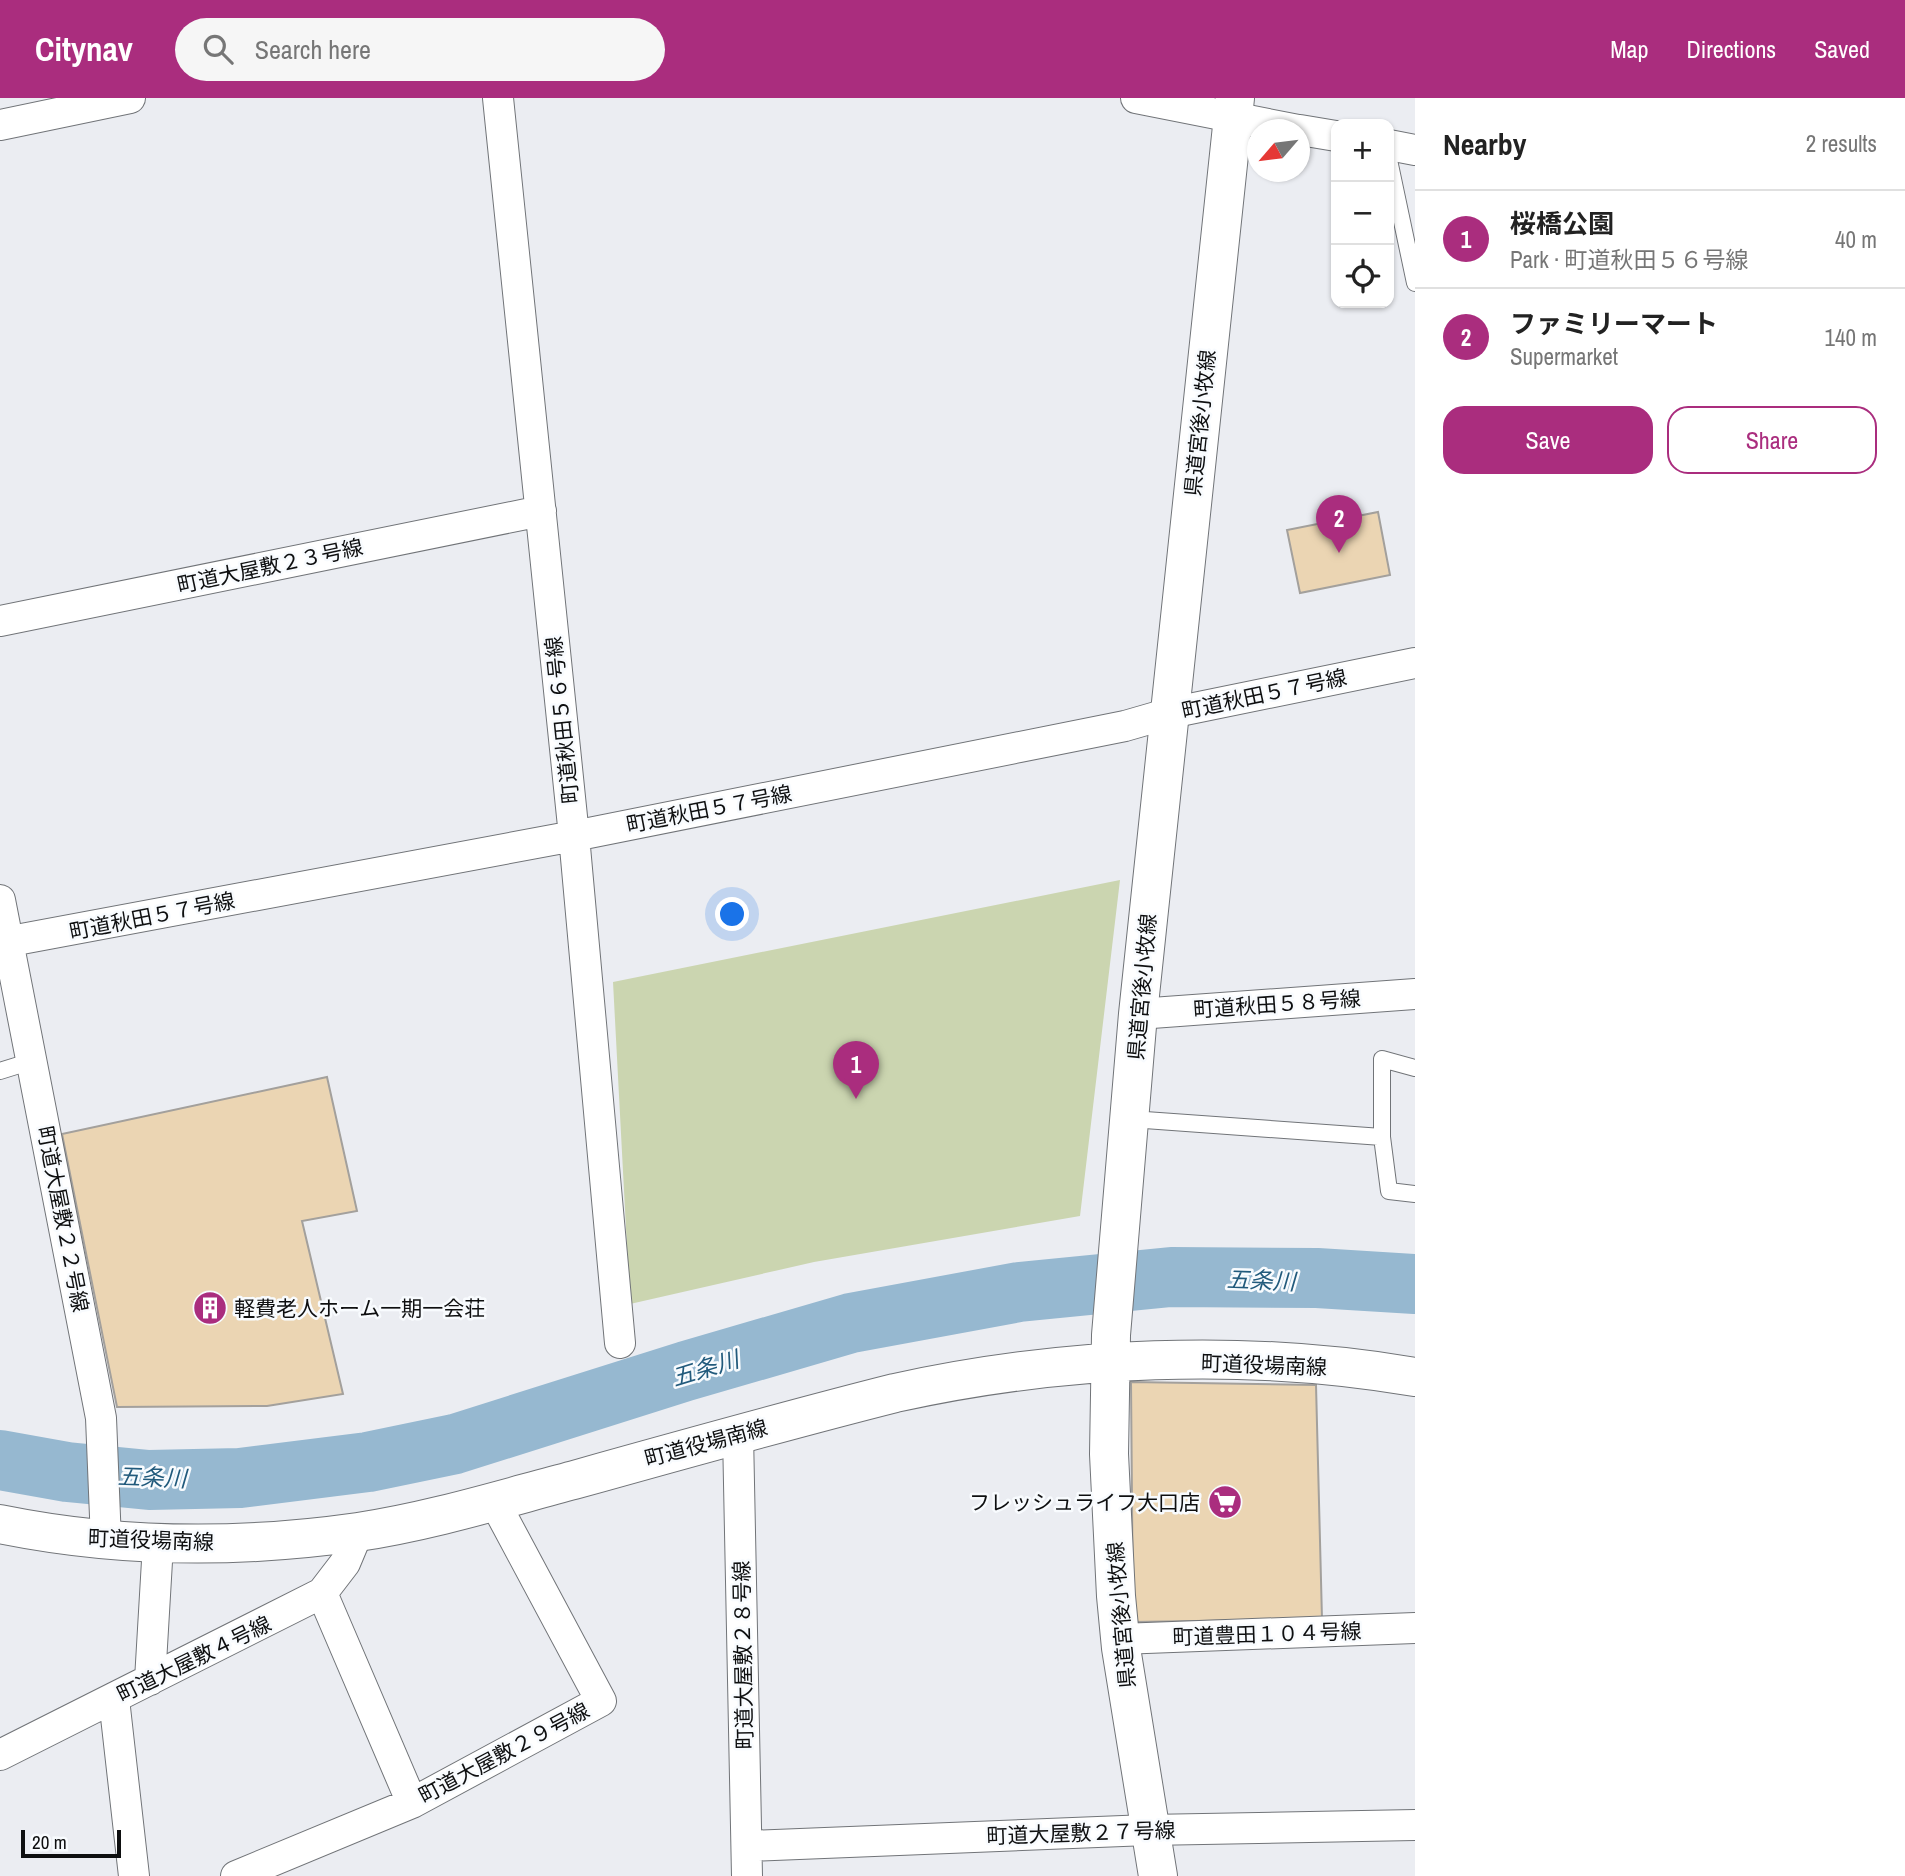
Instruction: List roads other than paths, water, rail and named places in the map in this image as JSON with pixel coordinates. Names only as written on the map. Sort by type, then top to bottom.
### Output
[{"type":"main road","name":"県道宮後小牧線","points":[[1158,1876],[1148,1830],[1120,1639],[1109,1454],[1111,1349],[1138,1014],[1233,108]]},
{"type":"main road","name":"町道役場南線","points":[[0,1524],[106,1532],[158,1544],[279,1540],[358,1532],[494,1502],[895,1393],[1111,1349],[1415,1377]]},
{"type":"street","points":[[0,125],[130,98]]},
{"type":"street","name":"町道秋田５６号線","points":[[498,98],[574,835],[620,1343]]},
{"type":"street","points":[[1136,98],[1233,108],[1266,119]]},
{"type":"street","points":[[1310,132],[1331,135]]},
{"type":"street","points":[[1394,146],[1415,150]]},
{"type":"street","name":"町道大屋敷２３号線","points":[[0,621],[541,511]]},
{"type":"street","name":"町道秋田５７号線","points":[[4,943],[574,835],[1125,726],[1170,713],[1415,663]]},
{"type":"street","name":"町道大屋敷２２号線","points":[[0,900],[4,943],[32,1061],[102,1418],[106,1532]]},
{"type":"street","name":"町道秋田５８号線","points":[[1138,1014],[1415,994]]},
{"type":"street","name":"町道大屋敷２８号線","points":[[738,1434],[747,1876]]},
{"type":"street","name":"町道大屋敷２９号線","points":[[236,1876],[412,1803],[601,1701],[494,1502]]},
{"type":"street","name":"町道大屋敷４号線","points":[[0,1755],[322,1593],[345,1563],[358,1532]]},
{"type":"street","points":[[150,1680],[158,1544]]},
{"type":"street","points":[[322,1593],[412,1803]]},
{"type":"street","name":"町道豊田１０４号線","points":[[1120,1639],[1415,1628]]},
{"type":"street","points":[[114,1699],[134,1876]]},
{"type":"street","name":"町道大屋敷２７号線","points":[[747,1846],[1148,1830],[1415,1825]]},
{"type":"lane","points":[[1394,182],[1415,284]]},
{"type":"lane","points":[[1415,1068],[1382,1059],[1382,1137],[1389,1191],[1415,1194]]},
{"type":"lane","points":[[0,1071],[32,1061]]},
{"type":"lane","points":[[1131,1119],[1382,1137]]},
{"type":"waterway","name":"五条川","points":[[0,1460],[67,1472],[149,1480],[240,1478],[368,1462],[455,1444],[686,1371],[851,1323],[1019,1292],[1171,1277],[1317,1278],[1415,1284]]},
{"type":"place","name":"ファミリーマート","points":[[1339,553]]},
{"type":"place","name":"桜橋公園","points":[[856,1099]]},
{"type":"place","name":"軽費老人ホーム一期一会荘","points":[[210,1308]]},
{"type":"place","name":"フレッシュライフ大口店","points":[[1225,1502]]}]
